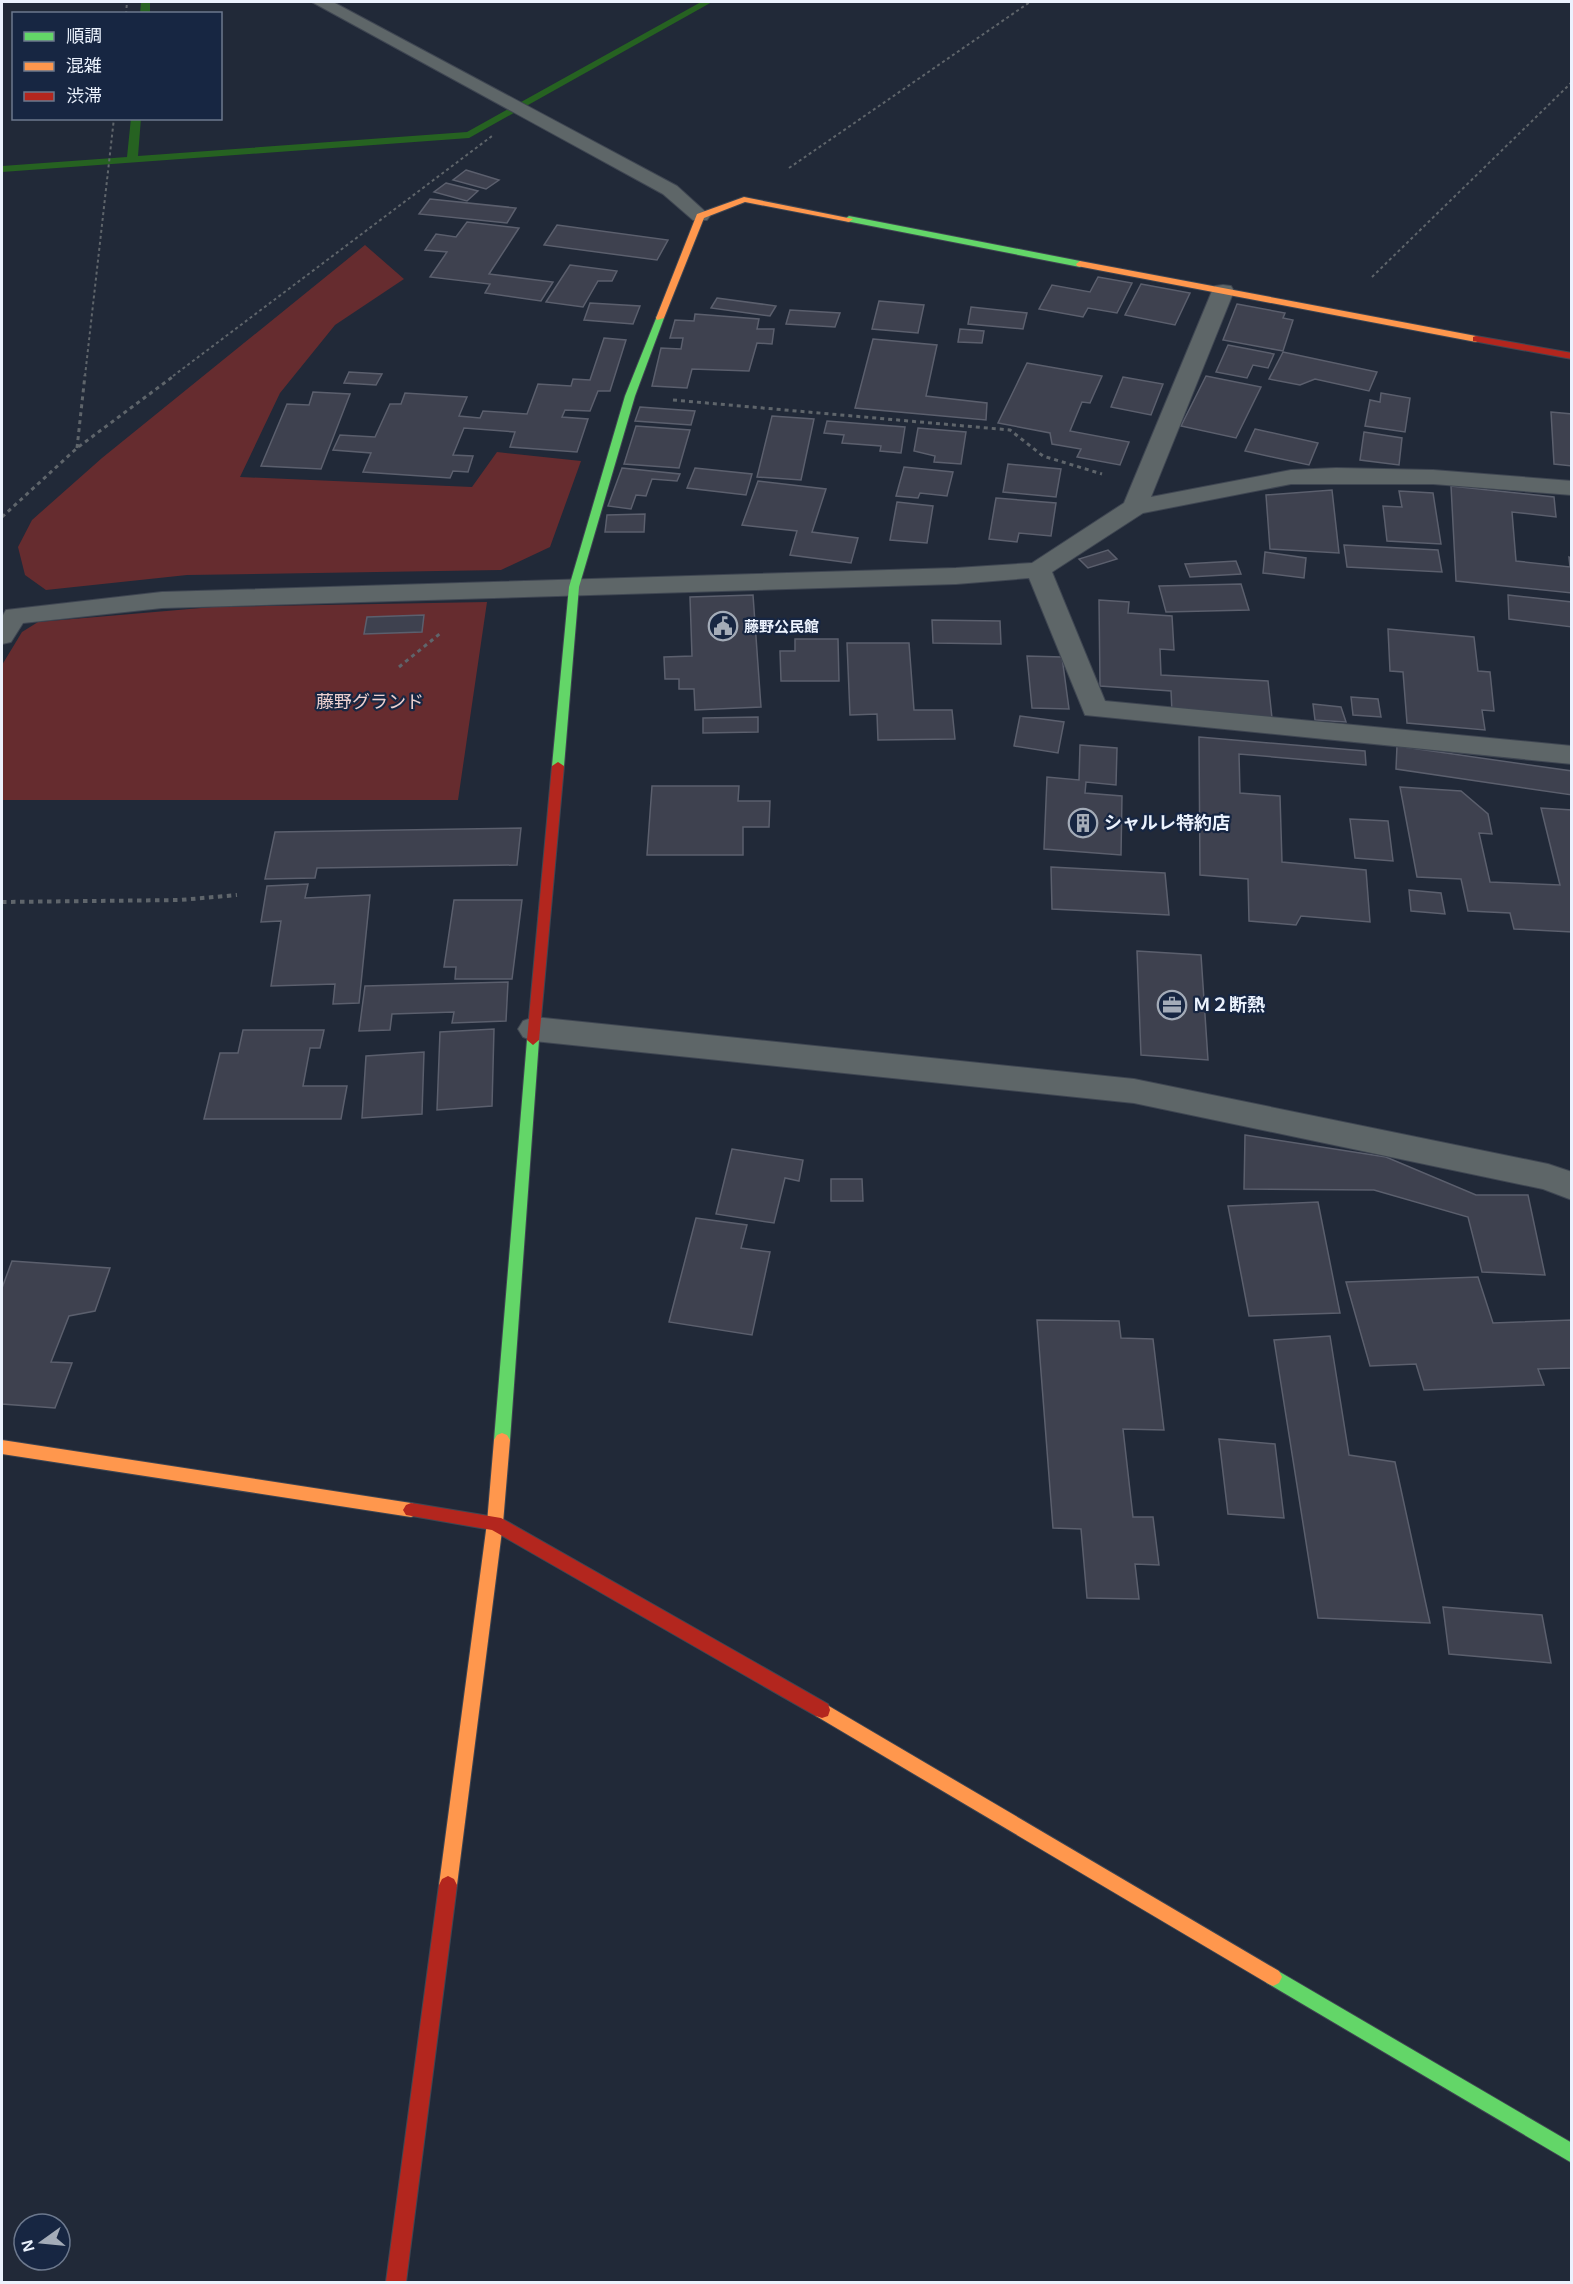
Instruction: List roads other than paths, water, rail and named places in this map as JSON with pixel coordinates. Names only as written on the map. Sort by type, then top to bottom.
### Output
[{"type":"street","points":[[321,2],[670,190],[700,216]]},
{"type":"street","points":[[396,2283],[495,1523],[534,1029],[573,587],[630,396],[700,216],[744,199],[1335,313],[1572,356]]},
{"type":"street","points":[[1139,496],[1223,291]]},
{"type":"street","points":[[2,636],[15,616],[162,600],[956,576],[1038,570],[1139,496],[1325,475],[1433,477],[1572,488]]},
{"type":"street","points":[[1038,570],[1095,709],[1572,755]]},
{"type":"street","points":[[534,1029],[1134,1091],[1548,1177],[1572,1187]]},
{"type":"street","points":[[2,1448],[293,1490],[495,1523],[717,1647],[1572,2154]]},
{"type":"waterway","points":[[145,12],[146,2]]},
{"type":"waterway","points":[[132,160],[469,135],[707,2]]},
{"type":"waterway","points":[[132,160],[136,120]]},
{"type":"waterway","points":[[2,169],[132,160]]},
{"type":"place","name":"藤野公民館","points":[[723,626]]},
{"type":"place","name":"シャルレ特約店","points":[[1083,823]]},
{"type":"place","name":"Ｍ２断熱","points":[[1172,1005]]},
{"type":"park label","name":"藤野グランド","points":[[370,702]]}]
